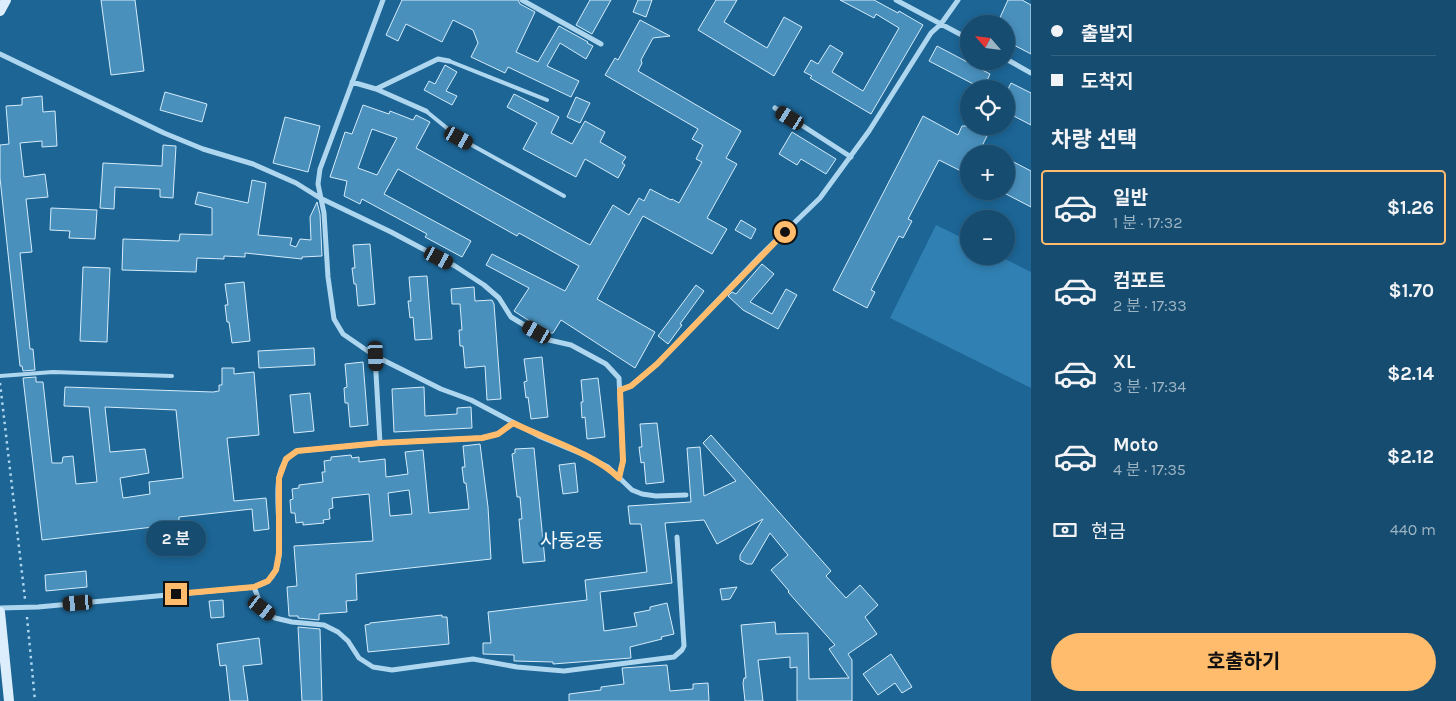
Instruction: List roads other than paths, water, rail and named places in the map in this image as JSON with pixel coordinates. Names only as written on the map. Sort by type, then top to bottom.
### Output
[{"type":"street","points":[[0,11],[6,0]]},
{"type":"street","points":[[383,0],[320,169],[318,184],[324,213],[328,277],[334,319],[343,334],[376,356],[441,389],[471,400],[541,437],[582,454],[608,468],[632,490],[642,494],[686,495]]},
{"type":"street","points":[[522,0],[600,44]]},
{"type":"street","points":[[896,0],[960,34]]},
{"type":"street","points":[[620,390],[631,386],[657,364],[761,255],[820,198],[869,131],[931,33],[941,24],[958,0]]},
{"type":"street","points":[[0,54],[164,133],[202,149],[253,164],[296,183],[320,198],[391,232],[455,266],[499,298],[511,317],[550,340],[571,345],[606,364],[620,378],[623,461],[619,478]]},
{"type":"street","points":[[376,89],[438,59],[449,61]]},
{"type":"street","points":[[1015,64],[1031,74]]},
{"type":"street","points":[[352,82],[376,89],[426,111]]},
{"type":"street","points":[[775,108],[850,157]]},
{"type":"street","points":[[376,356],[380,443]]},
{"type":"street","points":[[0,608],[254,587],[268,581],[276,570],[279,553],[279,478],[286,459],[297,451],[380,443],[482,438],[498,434],[513,423]]},
{"type":"street","points":[[254,587],[262,608],[275,618],[292,622],[324,625],[338,632],[348,641],[359,658],[373,667],[392,670],[473,659],[517,667],[564,671],[674,658],[684,646],[677,537]]},
{"type":"street","points":[[0,612],[9,701]]},
{"type":"lane","points":[[449,61],[547,100]]},
{"type":"lane","points":[[426,111],[459,138],[564,196]]},
{"type":"lane","points":[[0,376],[53,372],[172,376]]},
{"type":"district","name":"사동2동","points":[[572,540]]}]
